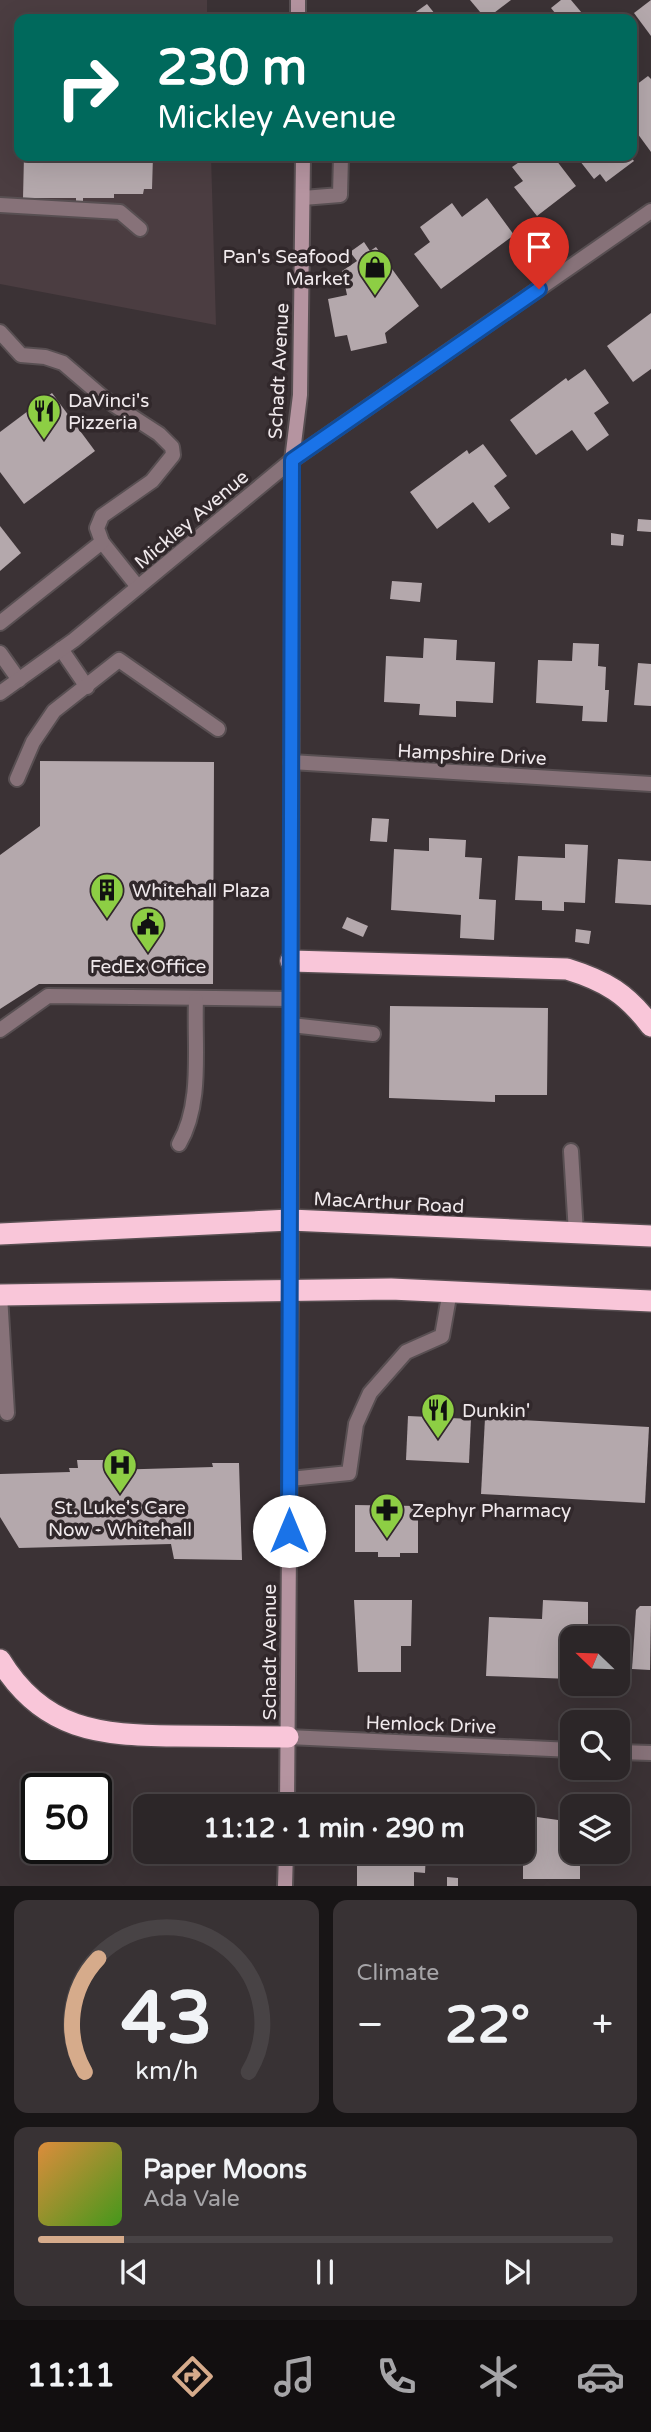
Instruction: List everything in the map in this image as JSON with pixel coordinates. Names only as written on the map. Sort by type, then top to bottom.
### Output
[{"type":"highway","points":[[291,961],[568,969],[598,979],[633,1002],[651,1026]]},
{"type":"highway","name":"MacArthur Road","points":[[0,1234],[290,1220],[651,1236]]},
{"type":"highway","points":[[0,1295],[291,1289],[450,1291],[651,1301]]},
{"type":"highway","points":[[0,1660],[37,1703],[62,1720],[89,1730],[122,1735],[288,1737]]},
{"type":"main road","name":"Schadt Avenue","points":[[286,1794],[291,1289],[292,460],[300,395],[303,161]]},
{"type":"main road","points":[[285,1886],[286,1864]]},
{"type":"street","points":[[303,198],[340,195],[341,161]]},
{"type":"street","points":[[0,205],[120,212],[140,229]]},
{"type":"street","name":"Mickley Avenue","points":[[0,693],[61,649],[292,460],[651,211]]},
{"type":"street","points":[[0,332],[21,355],[45,357],[63,363],[105,399],[159,434],[172,447],[173,455],[152,481],[102,516],[97,528],[102,542],[138,587]]},
{"type":"street","points":[[0,623],[102,542]]},
{"type":"street","points":[[61,649],[87,687]]},
{"type":"street","points":[[0,653],[19,680]]},
{"type":"street","points":[[17,779],[33,742],[54,711],[119,660],[218,729]]},
{"type":"street","name":"Hampshire Drive","points":[[291,762],[651,784]]},
{"type":"street","points":[[0,1030],[48,996],[196,1000],[291,999]]},
{"type":"street","points":[[179,1144],[191,1124],[194,1102],[196,1000]]},
{"type":"street","points":[[292,1025],[373,1034]]},
{"type":"street","points":[[571,1151],[576,1233]]},
{"type":"street","points":[[290,1479],[349,1473],[356,1424],[370,1393],[406,1352],[442,1336],[450,1291]]},
{"type":"street","points":[[0,1295],[7,1413]]},
{"type":"street","name":"Hemlock Drive","points":[[288,1737],[560,1749]]},
{"type":"street","points":[[630,1752],[651,1753]]},
{"type":"shaded area","points":[[0,0],[207,0],[207,14],[14,14],[14,161],[211,161],[216,325],[0,284]]},
{"type":"building","points":[[470,0],[511,0],[493,14],[482,14]]},
{"type":"building","points":[[561,0],[571,0],[583,14],[556,14],[551,8]]},
{"type":"building","points":[[651,0],[651,36],[637,14],[634,13]]},
{"type":"building","points":[[427,4],[435,14],[413,14]]},
{"type":"building","points":[[648,76],[651,79],[651,152],[637,133],[637,84]]},
{"type":"building","points":[[24,161],[153,161],[152,189],[144,189],[143,194],[83,198],[83,203],[76,203],[76,198],[23,198]]},
{"type":"building","points":[[521,161],[557,161],[576,186],[537,216],[514,187],[523,181],[512,167]]},
{"type":"building","points":[[580,161],[634,161],[606,182],[600,174],[594,179]]},
{"type":"building","points":[[487,198],[514,235],[441,289],[414,254],[430,242],[420,227],[452,203],[462,217]]},
{"type":"building","name":"Pan's Seafood Market","points":[[364,242],[370,251],[376,247],[419,306],[385,333],[387,343],[351,351],[347,335],[335,337],[328,299],[347,295],[342,271],[357,261],[350,252]]},
{"type":"building","points":[[651,313],[651,369],[633,382],[607,346]]},
{"type":"building","points":[[585,369],[609,403],[594,413],[609,435],[587,451],[572,430],[536,455],[510,420],[566,378],[568,381]]},
{"type":"building","name":"DaVinci's Pizzeria","points":[[52,393],[95,451],[24,504],[0,472],[0,432]]},
{"type":"building","points":[[483,444],[507,476],[494,486],[510,508],[489,523],[473,502],[437,529],[410,492],[467,450],[469,454]]},
{"type":"building","points":[[638,519],[651,520],[651,532],[637,531]]},
{"type":"building","points":[[0,526],[21,553],[0,571]]},
{"type":"building","points":[[611,533],[624,535],[623,546],[611,545]]},
{"type":"building","points":[[392,581],[422,583],[420,602],[390,599]]},
{"type":"building","points":[[424,638],[457,640],[456,660],[495,662],[493,703],[456,701],[456,717],[419,715],[420,704],[384,702],[386,656],[423,658]]},
{"type":"building","points":[[573,643],[599,644],[598,666],[606,667],[605,690],[609,690],[607,722],[582,721],[583,706],[536,703],[538,660],[572,661]]},
{"type":"building","points":[[638,663],[651,664],[651,706],[634,705]]},
{"type":"building","name":"Whitehall Plaza","points":[[40,761],[214,762],[213,984],[39,984],[0,1009],[0,855],[40,826]]},
{"type":"building","points":[[372,818],[389,819],[387,842],[370,841]]},
{"type":"building","points":[[429,838],[466,840],[465,857],[482,858],[479,899],[496,900],[494,940],[460,938],[461,915],[391,910],[394,849],[429,851]]},
{"type":"building","points":[[565,844],[588,845],[585,903],[564,902],[564,911],[542,910],[542,901],[515,900],[518,856],[565,858]]},
{"type":"building","points":[[618,859],[651,861],[651,905],[615,903]]},
{"type":"building","points":[[347,917],[368,926],[363,937],[342,928]]},
{"type":"building","points":[[576,929],[591,931],[589,944],[575,942]]},
{"type":"building","points":[[390,1006],[548,1008],[547,1095],[495,1095],[495,1102],[389,1098]]},
{"type":"building","name":"Dunkin'","points":[[408,1416],[471,1419],[469,1463],[406,1460]]},
{"type":"building","points":[[485,1418],[649,1427],[645,1503],[481,1494]]},
{"type":"building","name":"St. Luke's Care Now - Whitehall","points":[[77,1460],[108,1460],[109,1470],[213,1467],[212,1463],[239,1463],[242,1560],[174,1559],[171,1544],[19,1548],[0,1517],[0,1474],[70,1472],[69,1468],[78,1468]]},
{"type":"building","name":"Zephyr Pharmacy","points":[[355,1505],[418,1506],[418,1553],[400,1553],[400,1557],[378,1557],[378,1552],[355,1552]]},
{"type":"building","points":[[354,1600],[412,1600],[411,1646],[401,1646],[401,1672],[358,1672]]},
{"type":"building","points":[[543,1600],[588,1602],[588,1626],[560,1626],[560,1679],[486,1676],[489,1617],[542,1619]]},
{"type":"building","points":[[640,1606],[651,1606],[650,1670],[632,1669],[636,1610]]},
{"type":"building","points":[[535,1817],[560,1820],[560,1864],[580,1864],[580,1879],[523,1879],[523,1864],[535,1864]]},
{"type":"building","points":[[357,1864],[425,1864],[425,1873],[414,1872],[414,1886],[357,1886]]},
{"type":"building","points":[[447,1877],[458,1878],[458,1886],[447,1886]]},
{"type":"place","name":"Pan's Seafood Market","points":[[375,297]]},
{"type":"place","name":"DaVinci's Pizzeria","points":[[44,441]]},
{"type":"place","name":"Whitehall Plaza","points":[[107,920]]},
{"type":"place","name":"FedEx Office","points":[[148,954]]},
{"type":"place","name":"Dunkin'","points":[[438,1440]]},
{"type":"place","name":"St. Luke's Care Now - Whitehall","points":[[120,1495]]},
{"type":"place","name":"Zephyr Pharmacy","points":[[387,1540]]},
{"type":"route","points":[[289,1531],[292,460],[539,289]]}]
